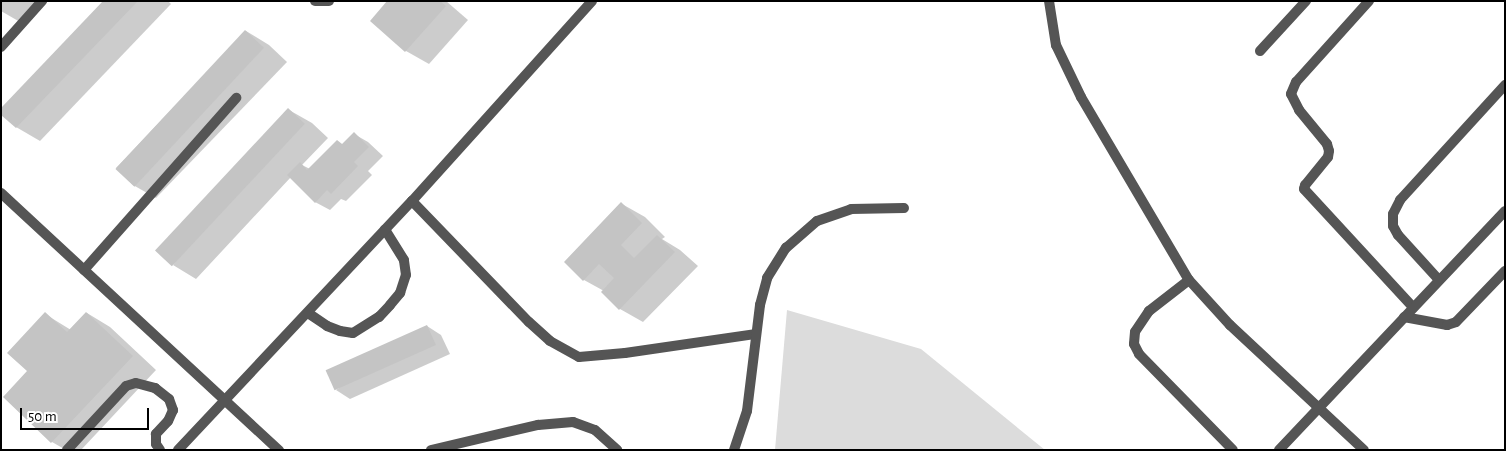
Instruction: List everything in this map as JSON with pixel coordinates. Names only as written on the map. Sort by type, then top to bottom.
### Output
[{"type":"street","points":[[1,47],[42,1]]},
{"type":"street","points":[[315,1],[329,1]]},
{"type":"street","points":[[178,450],[385,230],[592,1]]},
{"type":"street","points":[[1049,1],[1056,45],[1081,97],[1189,280],[1230,325],[1364,450]]},
{"type":"street","points":[[1260,51],[1306,1]]},
{"type":"street","points":[[1369,1],[1296,82],[1291,94],[1299,110],[1326,144],[1329,151],[1328,157],[1305,184],[1304,189],[1413,307]]},
{"type":"street","points":[[1439,280],[1398,235],[1393,226],[1393,214],[1400,200],[1505,85]]},
{"type":"street","points":[[84,270],[236,98]]},
{"type":"street","points":[[1,193],[279,450]]},
{"type":"street","points":[[412,200],[529,322],[550,341],[579,357],[624,353],[755,334]]},
{"type":"street","points":[[734,450],[747,411],[753,381],[755,334],[767,278],[786,248],[817,221],[851,209],[904,208]]},
{"type":"street","points":[[1280,450],[1505,211]]},
{"type":"street","points":[[308,313],[327,326],[352,333],[363,328],[384,311],[400,293],[406,276],[404,260],[385,230]]},
{"type":"street","points":[[1404,317],[1447,325],[1456,322],[1505,271]]},
{"type":"street","points":[[1189,280],[1150,311],[1135,332],[1134,344],[1138,354],[1233,450]]},
{"type":"street","points":[[67,450],[126,386],[136,383],[155,388],[169,399],[173,410],[168,421],[156,434],[156,444],[160,450]]},
{"type":"street","points":[[431,450],[538,425],[573,422],[595,430],[617,450]]},
{"type":"shaded area","points":[[787,310],[921,349],[1045,450],[775,450]]},
{"type":"building","points":[[103,1],[138,1],[16,128],[1,115],[1,108]]},
{"type":"building","points":[[387,1],[440,1],[446,6],[405,52],[370,21]]},
{"type":"building","points":[[245,30],[264,48],[134,187],[115,169]]},
{"type":"building","points":[[288,108],[305,124],[172,266],[155,251]]},
{"type":"building","points":[[354,132],[369,147],[354,162],[358,166],[331,194],[327,190],[315,203],[287,175],[300,162],[307,170],[337,140],[342,144]]},
{"type":"building","points":[[621,202],[642,223],[621,245],[634,258],[657,235],[675,252],[619,310],[601,292],[614,278],[599,264],[583,281],[564,262]]},
{"type":"building","points":[[45,312],[67,332],[86,312],[133,356],[51,443],[3,397],[27,371],[7,353]]},
{"type":"building","points":[[427,325],[436,345],[335,390],[326,370]]}]
